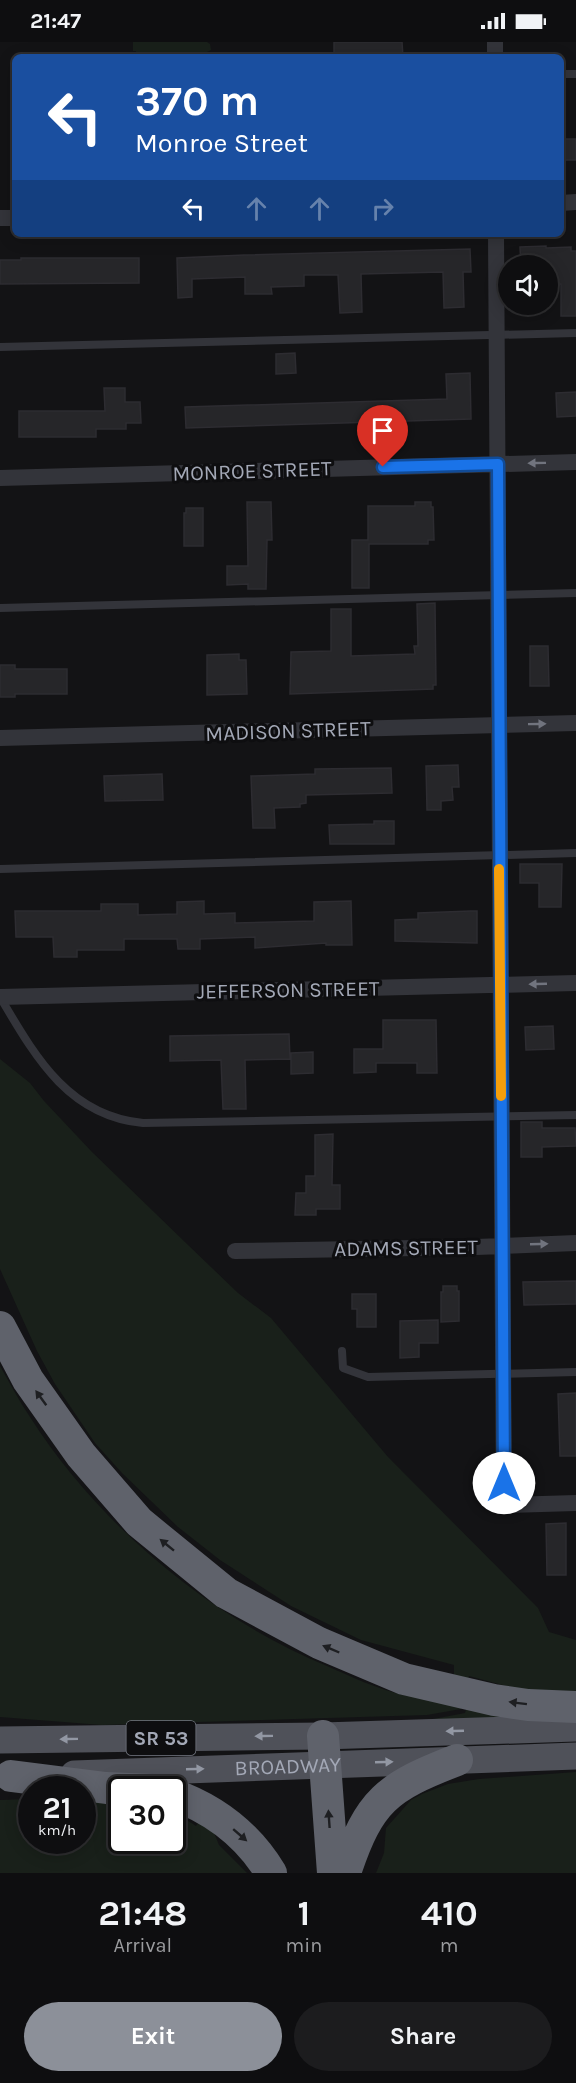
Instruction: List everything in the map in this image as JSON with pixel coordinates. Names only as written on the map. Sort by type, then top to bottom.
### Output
[{"type":"highway","points":[[0,1327],[28,1380],[81,1455],[139,1522],[226,1593],[319,1644],[404,1679],[494,1700],[528,1705],[576,1707]]},
{"type":"highway","points":[[324,1750],[333,1873]]},
{"type":"highway","points":[[345,1873],[354,1844],[370,1813],[391,1791],[415,1776],[457,1760]]},
{"type":"highway","points":[[5,1777],[108,1788]]},
{"type":"highway","points":[[186,1800],[211,1811],[246,1839],[271,1873]]},
{"type":"main road","name":"BROADWAY","points":[[5,1777],[576,1728]]},
{"type":"main road","name":"BROADWAY","points":[[0,1740],[324,1750],[457,1760],[576,1756]]},
{"type":"street","points":[[496,237],[504,1505],[576,1503]]},
{"type":"street","name":"MONROE STREET","points":[[0,478],[576,462]]},
{"type":"street","name":"MADISON STREET","points":[[0,738],[576,723]]},
{"type":"street","name":"JEFFERSON STREET","points":[[0,997],[576,983]]},
{"type":"street","name":"ADAMS STREET","points":[[235,1251],[441,1248],[576,1243]]},
{"type":"lane","points":[[0,347],[576,333]]},
{"type":"lane","points":[[0,608],[576,593]]},
{"type":"lane","points":[[0,869],[576,853]]},
{"type":"lane","points":[[0,997],[23,1036],[52,1075],[66,1089],[95,1110],[126,1121],[143,1123],[576,1115]]},
{"type":"lane","points":[[342,1351],[343,1368],[368,1377],[576,1372]]},
{"type":"shaded area","points":[[133,42],[207,42],[211,50],[203,54],[136,54],[136,51],[133,51]]},
{"type":"shaded area","points":[[0,1059],[30,1083],[92,1152],[238,1293],[271,1318],[388,1457],[538,1608],[549,1632],[576,1640],[576,1695],[518,1689],[469,1676],[466,1685],[454,1678],[454,1665],[361,1640],[291,1606],[220,1560],[178,1527],[122,1473],[95,1443],[55,1384],[37,1351],[0,1269]]},
{"type":"shaded area","points":[[0,1366],[30,1417],[89,1495],[160,1564],[199,1594],[283,1646],[346,1674],[404,1695],[463,1702],[461,1709],[427,1715],[102,1725],[0,1717]]},
{"type":"shaded area","points":[[468,1703],[546,1718],[428,1720],[465,1713]]},
{"type":"shaded area","points":[[576,1772],[576,1873],[376,1873],[384,1853],[386,1828],[411,1800],[422,1794],[448,1784],[479,1779]]},
{"type":"shaded area","points":[[18,1799],[18,1854],[96,1854],[96,1799],[108,1799],[108,1854],[186,1854],[186,1819],[196,1826],[202,1818],[213,1830],[219,1845],[247,1873],[0,1873],[0,1800]]},
{"type":"building","points":[[334,42],[402,42],[403,54],[334,54]]},
{"type":"building","points":[[564,139],[576,139],[576,160],[564,160]]},
{"type":"building","points":[[520,247],[571,247],[571,251],[576,251],[576,316],[561,316],[558,255],[520,255]]},
{"type":"building","points":[[470,249],[471,272],[463,272],[464,307],[444,308],[443,272],[361,274],[362,312],[340,313],[338,275],[304,275],[304,286],[271,287],[272,294],[245,294],[245,277],[192,279],[192,297],[178,298],[177,258]]},
{"type":"building","points":[[21,258],[139,258],[139,283],[0,284],[0,260],[21,260]]},
{"type":"building","points":[[295,353],[296,373],[276,374],[276,354]]},
{"type":"building","points":[[470,373],[471,419],[186,428],[185,407],[447,399],[446,374]]},
{"type":"building","points":[[104,388],[125,388],[125,402],[140,402],[141,423],[126,423],[126,429],[96,429],[96,437],[19,437],[19,411],[105,411]]},
{"type":"building","points":[[576,392],[576,416],[557,417],[556,393]]},
{"type":"building","points":[[247,502],[271,502],[272,540],[267,540],[266,589],[248,589],[248,584],[227,585],[227,566],[248,566]]},
{"type":"building","points":[[415,502],[431,502],[434,540],[428,540],[428,544],[369,544],[369,588],[352,588],[352,540],[368,540],[368,506],[415,506]]},
{"type":"building","points":[[186,508],[203,508],[203,546],[184,546]]},
{"type":"building","points":[[435,603],[436,685],[433,685],[433,689],[290,694],[291,652],[331,651],[331,609],[351,609],[351,656],[415,654],[414,646],[418,646],[417,604]]},
{"type":"building","points":[[530,646],[548,646],[549,686],[530,686]]},
{"type":"building","points":[[239,654],[239,660],[246,660],[247,694],[207,695],[207,655]]},
{"type":"building","points":[[0,665],[15,665],[15,669],[67,669],[67,694],[15,694],[15,697],[0,697]]},
{"type":"building","points":[[458,765],[459,787],[452,787],[453,800],[441,801],[441,810],[427,810],[426,766]]},
{"type":"building","points":[[391,768],[392,793],[306,795],[306,803],[300,804],[300,807],[274,808],[275,828],[253,828],[251,776],[315,774],[315,769]]},
{"type":"building","points":[[162,774],[163,800],[105,801],[104,776]]},
{"type":"building","points":[[374,821],[394,821],[394,844],[330,844],[329,825],[374,824]]},
{"type":"building","points":[[520,864],[562,864],[561,907],[539,907],[539,883],[520,883]]},
{"type":"building","points":[[204,901],[204,914],[235,913],[235,923],[314,921],[314,902],[351,901],[352,945],[326,945],[326,943],[255,948],[255,937],[200,939],[200,949],[178,949],[177,939],[124,939],[124,950],[77,950],[77,957],[54,957],[53,937],[16,937],[15,911],[101,911],[101,904],[138,904],[138,915],[177,914],[177,902]]},
{"type":"building","points":[[477,911],[477,943],[395,941],[395,920],[418,919],[418,913]]},
{"type":"building","points":[[383,1020],[436,1020],[437,1073],[417,1073],[417,1063],[376,1063],[376,1072],[354,1073],[354,1049],[383,1049]]},
{"type":"building","points":[[553,1026],[554,1049],[526,1050],[525,1027]]},
{"type":"building","points":[[289,1034],[290,1059],[245,1060],[246,1109],[223,1109],[221,1060],[170,1061],[170,1036]]},
{"type":"building","points":[[313,1052],[313,1073],[291,1074],[291,1053]]},
{"type":"building","points":[[521,1122],[542,1122],[542,1128],[575,1128],[576,1146],[542,1147],[542,1157],[521,1157]]},
{"type":"building","points":[[333,1134],[332,1185],[340,1185],[340,1209],[316,1209],[316,1215],[295,1215],[296,1193],[306,1193],[306,1176],[315,1176],[315,1135]]},
{"type":"building","points":[[576,1281],[576,1304],[524,1305],[523,1282]]},
{"type":"building","points":[[443,1286],[457,1286],[459,1321],[441,1322]]},
{"type":"building","points":[[352,1294],[376,1294],[376,1327],[357,1327],[357,1309],[352,1309]]},
{"type":"building","points":[[438,1320],[438,1343],[419,1343],[419,1357],[400,1358],[400,1321]]},
{"type":"building","points":[[576,1393],[576,1456],[560,1456],[558,1394]]},
{"type":"building","points":[[566,1523],[566,1575],[547,1575],[546,1524]]},
{"type":"slow traffic","points":[[499,869],[501,1096]]},
{"type":"route","points":[[383,467],[498,464],[504,1483]]}]
